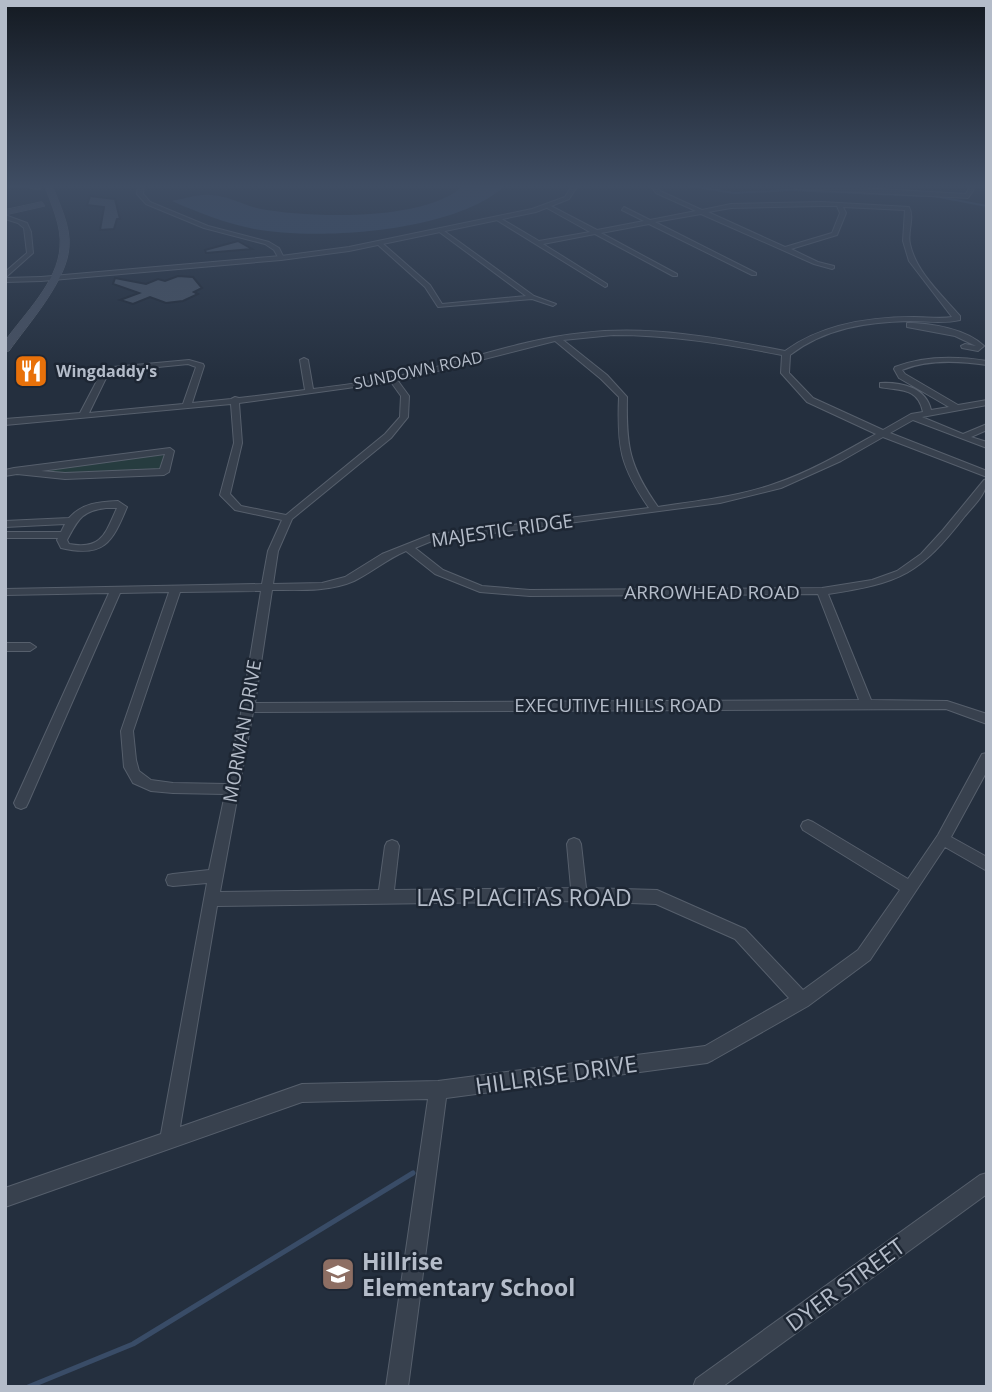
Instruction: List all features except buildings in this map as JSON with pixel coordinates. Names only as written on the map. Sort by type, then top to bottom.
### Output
[{"type":"main road","points":[[5,349],[53,278],[64,249]]},
{"type":"main road","points":[[5,330],[41,279],[52,255]]},
{"type":"street","points":[[5,278],[30,253],[30,249]]},
{"type":"street","points":[[277,249],[281,258]]},
{"type":"street","points":[[5,278],[53,278],[281,258],[340,249]]},
{"type":"street","points":[[386,249],[428,286],[440,306],[532,297]]},
{"type":"street","points":[[466,249],[532,297],[554,304]]},
{"type":"street","points":[[549,249],[605,285]]},
{"type":"street","points":[[628,249],[675,275]]},
{"type":"street","points":[[704,249],[754,274]]},
{"type":"street","points":[[785,249],[818,264],[832,267]]},
{"type":"street","points":[[908,249],[918,272],[956,314],[956,319],[893,320],[826,332],[802,340],[786,354],[785,373],[810,400],[884,434],[987,474]]},
{"type":"street","points":[[893,320],[950,333],[980,346],[965,346]]},
{"type":"street","name":"SUNDOWN ROAD","points":[[5,422],[187,405],[393,379],[556,338],[607,333],[666,334],[722,340],[786,354]]},
{"type":"street","points":[[556,338],[604,377],[623,397],[623,454],[632,479],[655,510]]},
{"type":"street","points":[[304,360],[309,391]]},
{"type":"street","points":[[955,407],[901,376],[898,369],[969,360],[987,363]]},
{"type":"street","points":[[83,416],[104,374],[116,369],[189,362],[200,366],[187,405]]},
{"type":"street","name":"MORMAN DRIVE","points":[[169,1140],[215,876],[248,708],[273,551],[288,518],[388,436],[404,416],[405,396],[393,379]]},
{"type":"street","points":[[883,385],[910,390],[923,396],[927,413]]},
{"type":"street","points":[[235,399],[238,443],[225,495],[238,508],[288,518]]},
{"type":"street","name":"MAJESTIC RIDGE","points":[[5,592],[322,586],[349,579],[386,556],[430,538],[655,510],[720,500],[778,486],[838,459],[914,416],[987,402]]},
{"type":"street","points":[[914,416],[987,445]]},
{"type":"street","points":[[963,437],[987,427]]},
{"type":"street","points":[[170,451],[164,472],[65,476],[10,472],[47,466],[170,451]]},
{"type":"street","name":"ARROWHEAD ROAD","points":[[407,547],[439,572],[480,590],[530,593],[822,592],[869,584],[903,572],[928,551],[987,482]]},
{"type":"street","points":[[118,504],[121,507],[108,539],[101,547],[79,549],[65,546],[62,540],[72,521],[87,506],[118,504]]},
{"type":"street","points":[[5,524],[72,521]]},
{"type":"street","points":[[5,535],[65,536]]},
{"type":"street","points":[[175,590],[127,731],[127,749],[135,774],[142,782],[160,786],[232,789]]},
{"type":"street","points":[[21,803],[116,591]]},
{"type":"street","points":[[822,592],[867,704]]},
{"type":"street","points":[[5,647],[30,647]]},
{"type":"street","name":"EXECUTIVE HILLS ROAD","points":[[248,708],[947,705],[987,719]]},
{"type":"street","name":"HILLRISE DRIVE","points":[[5,1198],[302,1093],[438,1090],[708,1054],[802,1000],[864,955],[943,839],[987,758]]},
{"type":"street","points":[[808,825],[910,888]]},
{"type":"street","points":[[943,839],[987,864]]},
{"type":"street","points":[[573,844],[579,894]]},
{"type":"street","points":[[385,898],[392,846]]},
{"type":"street","points":[[173,880],[215,876]]},
{"type":"street","name":"LAS PLACITAS ROAD","points":[[211,899],[579,894],[657,897],[740,934],[802,1000]]},
{"type":"street","points":[[397,1387],[438,1090]]},
{"type":"street","name":"DYER STREET","points":[[704,1387],[987,1182]]},
{"type":"green space","points":[[164,455],[159,471],[60,474],[42,472],[44,468]]},
{"type":"waterway","points":[[28,1387],[133,1344],[413,1173]]},
{"type":"place","name":"Wingdaddy's","points":[[31,371]]},
{"type":"place","name":"Hillrise Elementary School","points":[[338,1274]]}]
